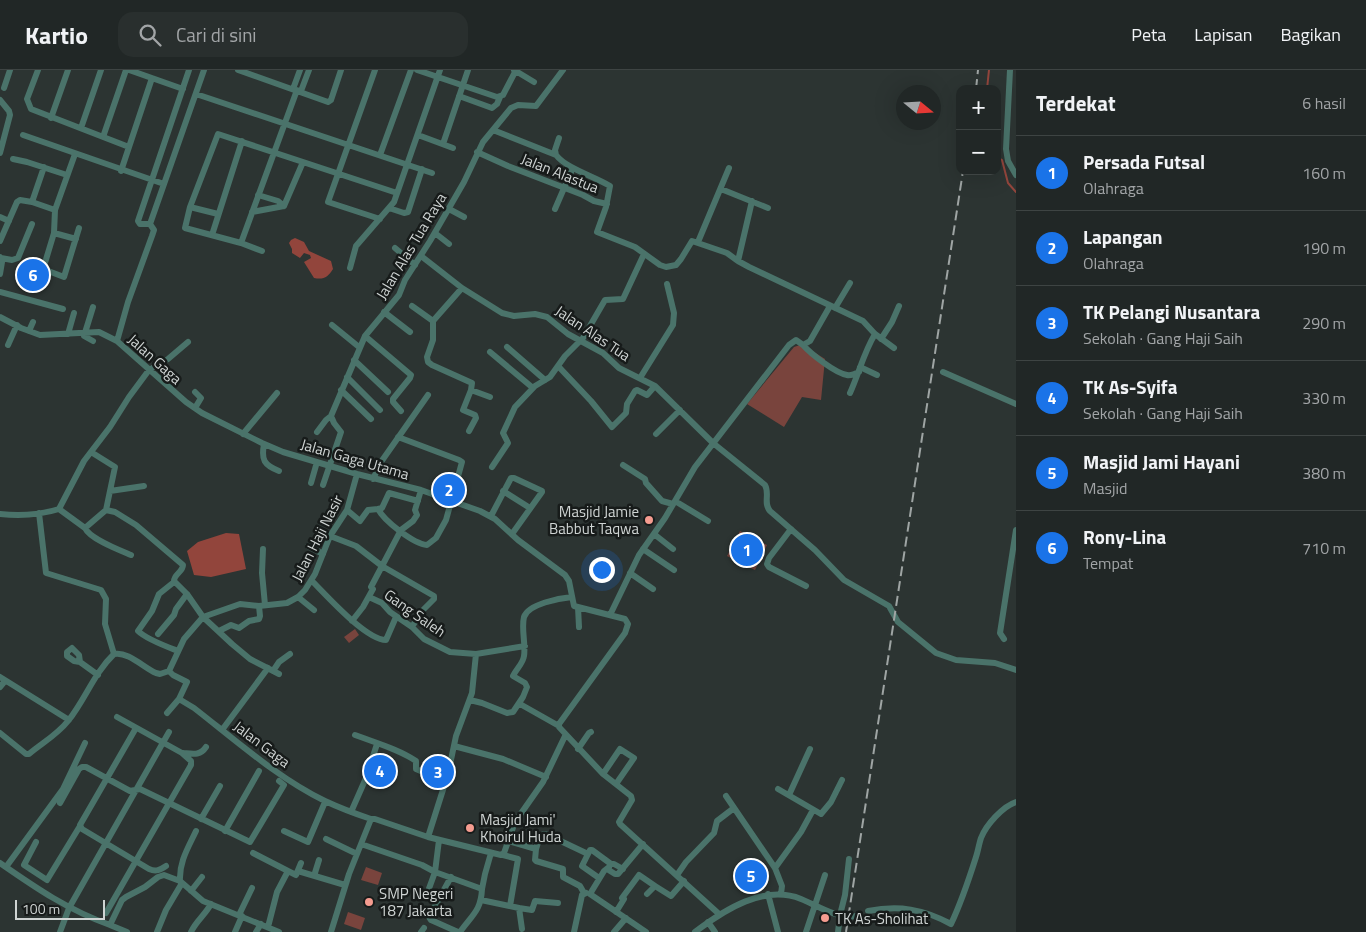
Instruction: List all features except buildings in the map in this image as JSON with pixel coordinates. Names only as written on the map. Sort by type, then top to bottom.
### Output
[{"type":"street","points":[[4,88],[10,70]]},
{"type":"street","points":[[38,70],[28,102],[33,111],[129,147]]},
{"type":"street","points":[[51,118],[68,70]]},
{"type":"street","points":[[80,128],[101,70]]},
{"type":"street","points":[[103,137],[127,70],[183,89]]},
{"type":"street","points":[[150,224],[140,224],[138,221],[189,70]]},
{"type":"street","points":[[150,224],[204,70]]},
{"type":"street","points":[[239,70],[325,101],[330,101],[341,70]]},
{"type":"street","points":[[297,90],[300,70]]},
{"type":"street","points":[[241,243],[284,123],[297,90],[308,70]]},
{"type":"street","points":[[375,70],[328,202],[380,219]]},
{"type":"street","points":[[380,155],[411,70]]},
{"type":"street","points":[[417,70],[439,74],[463,86],[500,97]]},
{"type":"street","points":[[443,144],[468,70]]},
{"type":"street","points":[[459,96],[492,108],[497,104],[515,70],[534,82]]},
{"type":"street","name":"Jalan Alas Tua Raya","points":[[331,416],[365,336],[399,295],[415,264],[464,182],[477,152],[513,106],[536,106],[563,70]]},
{"type":"street","points":[[1010,70],[1006,149],[1008,161],[1016,175]]},
{"type":"street","points":[[350,268],[356,246],[394,202],[439,74]]},
{"type":"street","points":[[121,171],[152,78]]},
{"type":"street","points":[[196,94],[432,173]]},
{"type":"street","points":[[0,100],[10,115],[0,154]]},
{"type":"street","points":[[493,130],[556,155],[563,162],[611,186],[607,204]]},
{"type":"street","points":[[262,251],[241,243],[185,228],[190,206],[217,135],[242,141],[397,193]]},
{"type":"street","points":[[418,135],[453,148]]},
{"type":"street","points":[[23,136],[121,171],[164,184]]},
{"type":"street","points":[[556,155],[555,150],[559,138]]},
{"type":"street","points":[[212,235],[242,141]]},
{"type":"street","name":"Jalan Alastua","points":[[477,152],[607,204],[597,232],[635,247],[644,254]]},
{"type":"street","points":[[75,154],[55,210],[54,233],[42,272],[64,277],[79,228]]},
{"type":"street","points":[[13,159],[67,175]]},
{"type":"street","points":[[284,206],[303,162]]},
{"type":"street","points":[[32,202],[44,167]]},
{"type":"street","points":[[698,242],[729,168]]},
{"type":"street","points":[[389,208],[404,213],[408,212],[422,169]]},
{"type":"street","points":[[555,209],[570,172]]},
{"type":"street","points":[[721,189],[768,208]]},
{"type":"street","points":[[258,195],[278,201],[284,206]]},
{"type":"street","points":[[0,241],[20,200],[55,210]]},
{"type":"street","points":[[738,261],[752,201]]},
{"type":"street","points":[[190,206],[218,214]]},
{"type":"street","points":[[252,212],[284,206]]},
{"type":"street","points":[[449,209],[464,217]]},
{"type":"street","points":[[0,217],[9,221]]},
{"type":"street","points":[[0,274],[1,258],[12,260],[18,258],[32,224]]},
{"type":"street","points":[[117,341],[128,302],[154,230],[150,224]]},
{"type":"street","points":[[54,233],[76,239]]},
{"type":"street","points":[[435,233],[449,244]]},
{"type":"street","points":[[492,467],[508,443],[503,433],[515,407],[533,388],[545,380],[583,338],[605,300],[609,298],[623,299],[644,254],[660,265],[669,267],[676,265],[690,242],[695,240],[728,253],[738,261],[863,321],[875,334],[894,348]]},
{"type":"street","points":[[395,248],[415,264]]},
{"type":"street","name":"Jalan Alas Tua","points":[[421,256],[462,288],[508,316],[536,314],[547,317],[568,334],[601,351],[619,368],[655,386],[713,443],[765,485],[768,490],[768,508],[815,550],[844,580],[889,606],[898,622],[931,650],[946,658],[966,662],[1000,664],[1016,670]]},
{"type":"street","points":[[803,345],[810,341],[850,283]]},
{"type":"street","points":[[640,378],[673,325],[674,314],[667,284]]},
{"type":"street","points":[[462,288],[433,321],[433,340],[427,357],[428,362],[432,365],[472,383],[463,410],[475,415],[476,418],[469,431]]},
{"type":"street","points":[[0,292],[62,309]]},
{"type":"street","points":[[412,306],[433,321]]},
{"type":"street","points":[[881,339],[892,322],[899,306]]},
{"type":"street","points":[[93,307],[84,332],[85,337],[93,341]]},
{"type":"street","points":[[384,312],[410,332]]},
{"type":"street","points":[[68,334],[74,314]]},
{"type":"street","name":"Jalan Gaga","points":[[0,317],[40,335],[99,332],[117,341],[195,408],[243,434],[283,452]]},
{"type":"street","points":[[29,331],[33,322]]},
{"type":"street","points":[[8,345],[16,325]]},
{"type":"street","points":[[332,325],[359,347]]},
{"type":"street","points":[[850,393],[867,347],[875,334]]},
{"type":"street","points":[[365,336],[411,375],[393,399],[401,411]]},
{"type":"street","points":[[610,614],[643,549],[686,482],[713,443],[789,345],[796,340],[828,365],[845,375],[851,375],[859,370],[877,375]]},
{"type":"street","points":[[0,514],[13,516],[45,513],[60,509],[90,452],[110,427],[129,397],[150,370],[168,359],[188,342]]},
{"type":"street","points":[[507,346],[545,380]]},
{"type":"street","points":[[490,352],[533,388]]},
{"type":"street","points":[[354,360],[388,392]]},
{"type":"street","points":[[558,366],[591,401],[612,427],[626,413],[627,404],[635,391],[637,390],[647,395],[655,386]]},
{"type":"street","points":[[943,372],[1016,404]]},
{"type":"street","points":[[347,377],[380,410]]},
{"type":"street","points":[[341,390],[371,419]]},
{"type":"street","points":[[471,390],[490,397]]},
{"type":"street","points":[[195,392],[201,398],[195,408]]},
{"type":"street","points":[[243,434],[277,393]]},
{"type":"street","points":[[373,478],[381,462],[428,395]]},
{"type":"street","points":[[656,434],[680,410]]},
{"type":"street","points":[[317,432],[331,416],[341,432],[323,485]]},
{"type":"street","points":[[378,509],[384,519],[401,530],[413,541],[421,545],[427,545],[436,538],[446,520],[452,500],[461,461],[398,437]]},
{"type":"street","points":[[264,444],[265,463],[268,467],[278,471]]},
{"type":"street","points":[[85,528],[106,510],[115,467],[90,452]]},
{"type":"street","name":"Jalan Gaga Utama","points":[[283,452],[357,474],[421,490],[491,516],[567,577],[573,604],[578,607]]},
{"type":"street","points":[[312,483],[317,462]]},
{"type":"street","points":[[623,465],[645,479],[646,483],[662,501],[674,502],[708,521]]},
{"type":"street","name":"Jalan Haji Nasir","points":[[169,671],[184,639],[203,617],[240,604],[262,606],[288,603],[298,597],[312,582],[330,536],[347,510],[357,474]]},
{"type":"street","points":[[491,516],[509,480],[512,478],[542,491],[512,534]]},
{"type":"street","points":[[110,491],[144,486]]},
{"type":"street","points":[[352,621],[369,598],[371,586],[401,530],[414,520],[417,515],[415,510],[421,490]]},
{"type":"street","points":[[503,491],[530,508]]},
{"type":"street","points":[[347,510],[360,521],[368,510],[382,507],[389,493],[418,501]]},
{"type":"street","points":[[60,509],[85,528],[86,531],[106,544],[131,555]]},
{"type":"street","points":[[106,510],[115,512],[136,524],[182,564],[183,567],[174,578],[174,582],[159,594],[152,612],[138,631],[158,644],[178,651]]},
{"type":"street","points":[[39,513],[46,573],[101,590],[106,599],[105,624],[114,654]]},
{"type":"street","points":[[791,529],[769,558],[767,564],[769,567],[806,586]]},
{"type":"street","points":[[1004,639],[1000,633],[1016,530]]},
{"type":"street","points":[[654,534],[672,549]]},
{"type":"street","points":[[330,536],[356,546],[382,566],[435,597],[421,612],[412,627]]},
{"type":"street","points":[[308,546],[323,554]]},
{"type":"street","points":[[219,631],[231,625],[239,628],[249,621],[259,619],[262,606],[263,549]]},
{"type":"street","points":[[643,549],[674,570]]},
{"type":"street","points":[[630,573],[653,589]]},
{"type":"street","points":[[174,582],[187,594],[203,617],[232,644],[250,659],[274,671]]},
{"type":"street","points":[[312,582],[352,621],[385,640],[396,617]]},
{"type":"street","points":[[158,634],[174,615],[187,594]]},
{"type":"street","points":[[470,700],[507,713],[514,712],[520,704],[527,687],[525,683],[513,675],[523,660],[525,646],[524,621],[527,612],[556,598],[572,596]]},
{"type":"street","points":[[298,597],[314,610]]},
{"type":"street","name":"Gang Saleh","points":[[369,598],[382,603],[396,617],[412,627],[424,639],[450,652],[476,654],[525,646]]},
{"type":"street","points":[[558,726],[628,628],[628,624],[625,619],[578,607],[579,627]]},
{"type":"street","points":[[114,654],[121,654],[156,673],[160,674],[169,671],[187,682],[179,699],[167,714]]},
{"type":"street","points":[[0,733],[28,754],[57,733],[69,720],[114,654]]},
{"type":"street","points":[[222,730],[274,671],[279,662],[290,654]]},
{"type":"street","points":[[428,837],[446,782],[456,736],[470,700],[474,682],[476,654]]},
{"type":"street","points":[[80,662],[98,676]]},
{"type":"street","points":[[0,687],[3,679],[69,720]]},
{"type":"street","name":"Jalan Gaga","points":[[179,699],[286,778],[325,802],[371,820],[375,819],[428,837],[503,855]]},
{"type":"street","points":[[520,704],[558,726],[565,736],[603,774],[632,798],[619,822],[718,914]]},
{"type":"street","points":[[106,913],[191,765],[191,761],[182,753],[117,716]]},
{"type":"street","points":[[36,842],[24,865],[47,880],[136,728]]},
{"type":"street","points":[[60,932],[69,908],[169,732]]},
{"type":"street","points":[[578,749],[591,732]]},
{"type":"street","points":[[355,735],[410,757],[416,761],[416,770],[446,782]]},
{"type":"street","points":[[510,906],[518,859],[503,855],[515,822],[546,777],[565,736]]},
{"type":"street","points":[[6,867],[63,789],[85,742]]},
{"type":"street","points":[[351,812],[366,778],[377,744]]},
{"type":"street","points":[[454,746],[503,759],[546,777]]},
{"type":"street","points":[[182,753],[199,754],[206,747]]},
{"type":"street","points":[[603,774],[620,749],[634,758],[616,784]]},
{"type":"street","points":[[789,795],[810,749]]},
{"type":"street","points":[[60,802],[82,766],[130,791],[140,788],[250,842],[284,784]]},
{"type":"street","points":[[225,831],[258,771]]},
{"type":"street","points":[[778,789],[820,814],[831,802],[842,780]]},
{"type":"street","points":[[201,819],[220,786]]},
{"type":"street","points":[[726,796],[775,868],[782,886],[781,894]]},
{"type":"street","points":[[284,831],[308,842],[325,802]]},
{"type":"street","points":[[868,911],[896,907],[931,914],[951,924],[971,873],[981,838],[1004,809],[1016,802]]},
{"type":"street","points":[[676,875],[714,833],[717,821],[734,808]]},
{"type":"street","points":[[775,868],[801,832],[813,810]]},
{"type":"street","points":[[331,932],[345,885],[371,820]]},
{"type":"street","points":[[80,826],[154,871],[166,866]]},
{"type":"street","points":[[157,932],[181,882],[180,869],[182,859],[196,831]]},
{"type":"street","points":[[588,854],[544,834],[540,836],[535,860],[563,869],[563,877],[580,886],[587,894],[626,918],[641,931]]},
{"type":"street","points":[[326,839],[357,854]]},
{"type":"street","points":[[427,894],[435,872],[439,840]]},
{"type":"street","points":[[508,841],[536,849]]},
{"type":"street","points":[[361,844],[422,865],[435,872],[482,889]]},
{"type":"street","points":[[574,932],[582,896],[587,894],[609,867],[614,864],[623,870],[643,844]]},
{"type":"street","points":[[599,878],[582,866],[590,850],[609,867]]},
{"type":"street","points":[[253,853],[296,875],[301,863]]},
{"type":"street","points":[[451,877],[429,917],[459,932],[475,915],[482,900],[485,874],[492,853]]},
{"type":"street","points":[[838,932],[849,859]]},
{"type":"street","points":[[314,876],[319,860]]},
{"type":"street","points":[[0,863],[69,908],[127,932]]},
{"type":"street","points":[[298,871],[345,885]]},
{"type":"street","points":[[256,932],[264,926],[277,892],[288,872]]},
{"type":"street","points":[[616,912],[624,899],[622,898],[625,893],[639,875],[671,896],[684,881]]},
{"type":"street","points":[[806,932],[825,875]]},
{"type":"street","points":[[110,925],[122,900],[160,876],[168,876],[181,882],[202,901],[279,932]]},
{"type":"street","points":[[191,891],[202,877]]},
{"type":"street","points":[[647,894],[654,886]]},
{"type":"street","points":[[235,932],[252,888]]},
{"type":"street","points":[[695,932],[718,914],[768,894],[781,894],[801,899],[814,906],[848,917],[856,916]]},
{"type":"street","points":[[768,894],[778,932]]},
{"type":"street","points":[[482,900],[532,910],[536,901],[558,902]]},
{"type":"street","points":[[191,932],[194,924],[204,916],[210,904]]},
{"type":"street","points":[[519,908],[522,928]]},
{"type":"street","points":[[614,932],[626,918]]},
{"type":"street","points":[[708,922],[715,932]]},
{"type":"shaded area","points":[[295,238],[304,242],[309,251],[331,261],[333,269],[327,276],[320,279],[314,278],[304,262],[311,258],[310,255],[304,253],[300,258],[292,253],[289,243]]},
{"type":"shaded area","points":[[800,345],[825,359],[821,400],[802,397],[784,427],[747,404],[794,347]]},
{"type":"shaded area","points":[[740,531],[767,545],[755,570],[727,556]]},
{"type":"shaded area","points":[[226,533],[239,534],[246,569],[211,577],[194,575],[187,551],[198,542]]},
{"type":"shaded area","points":[[355,629],[359,635],[349,643],[344,637]]},
{"type":"shaded area","points":[[366,867],[382,873],[378,885],[361,880]]},
{"type":"shaded area","points":[[348,912],[365,918],[361,930],[344,924]]},
{"type":"waterway","points":[[987,85],[989,70]]},
{"type":"waterway","points":[[1001,159],[1008,183],[1016,192]]},
{"type":"railway","points":[[976,85],[978,70]]},
{"type":"railway","points":[[846,932],[962,175]]},
{"type":"place","name":"Rony-Lina","points":[[33,275]]},
{"type":"place","name":"Lapangan","points":[[449,490]]},
{"type":"place","name":"Masjid Jamie Babbut Taqwa","points":[[649,520]]},
{"type":"place","name":"Persada Futsal","points":[[747,550]]},
{"type":"place","name":"TK As-Syifa","points":[[380,771]]},
{"type":"place","name":"TK Pelangi Nusantara","points":[[438,772]]},
{"type":"place","name":"Masjid Jami' Khoirul Huda","points":[[470,828]]},
{"type":"place","name":"Masjid Jami Hayani","points":[[751,876]]},
{"type":"place","name":"SMP Negeri 187 Jakarta","points":[[369,902]]},
{"type":"place","name":"TK As-Sholihat","points":[[825,918]]}]
